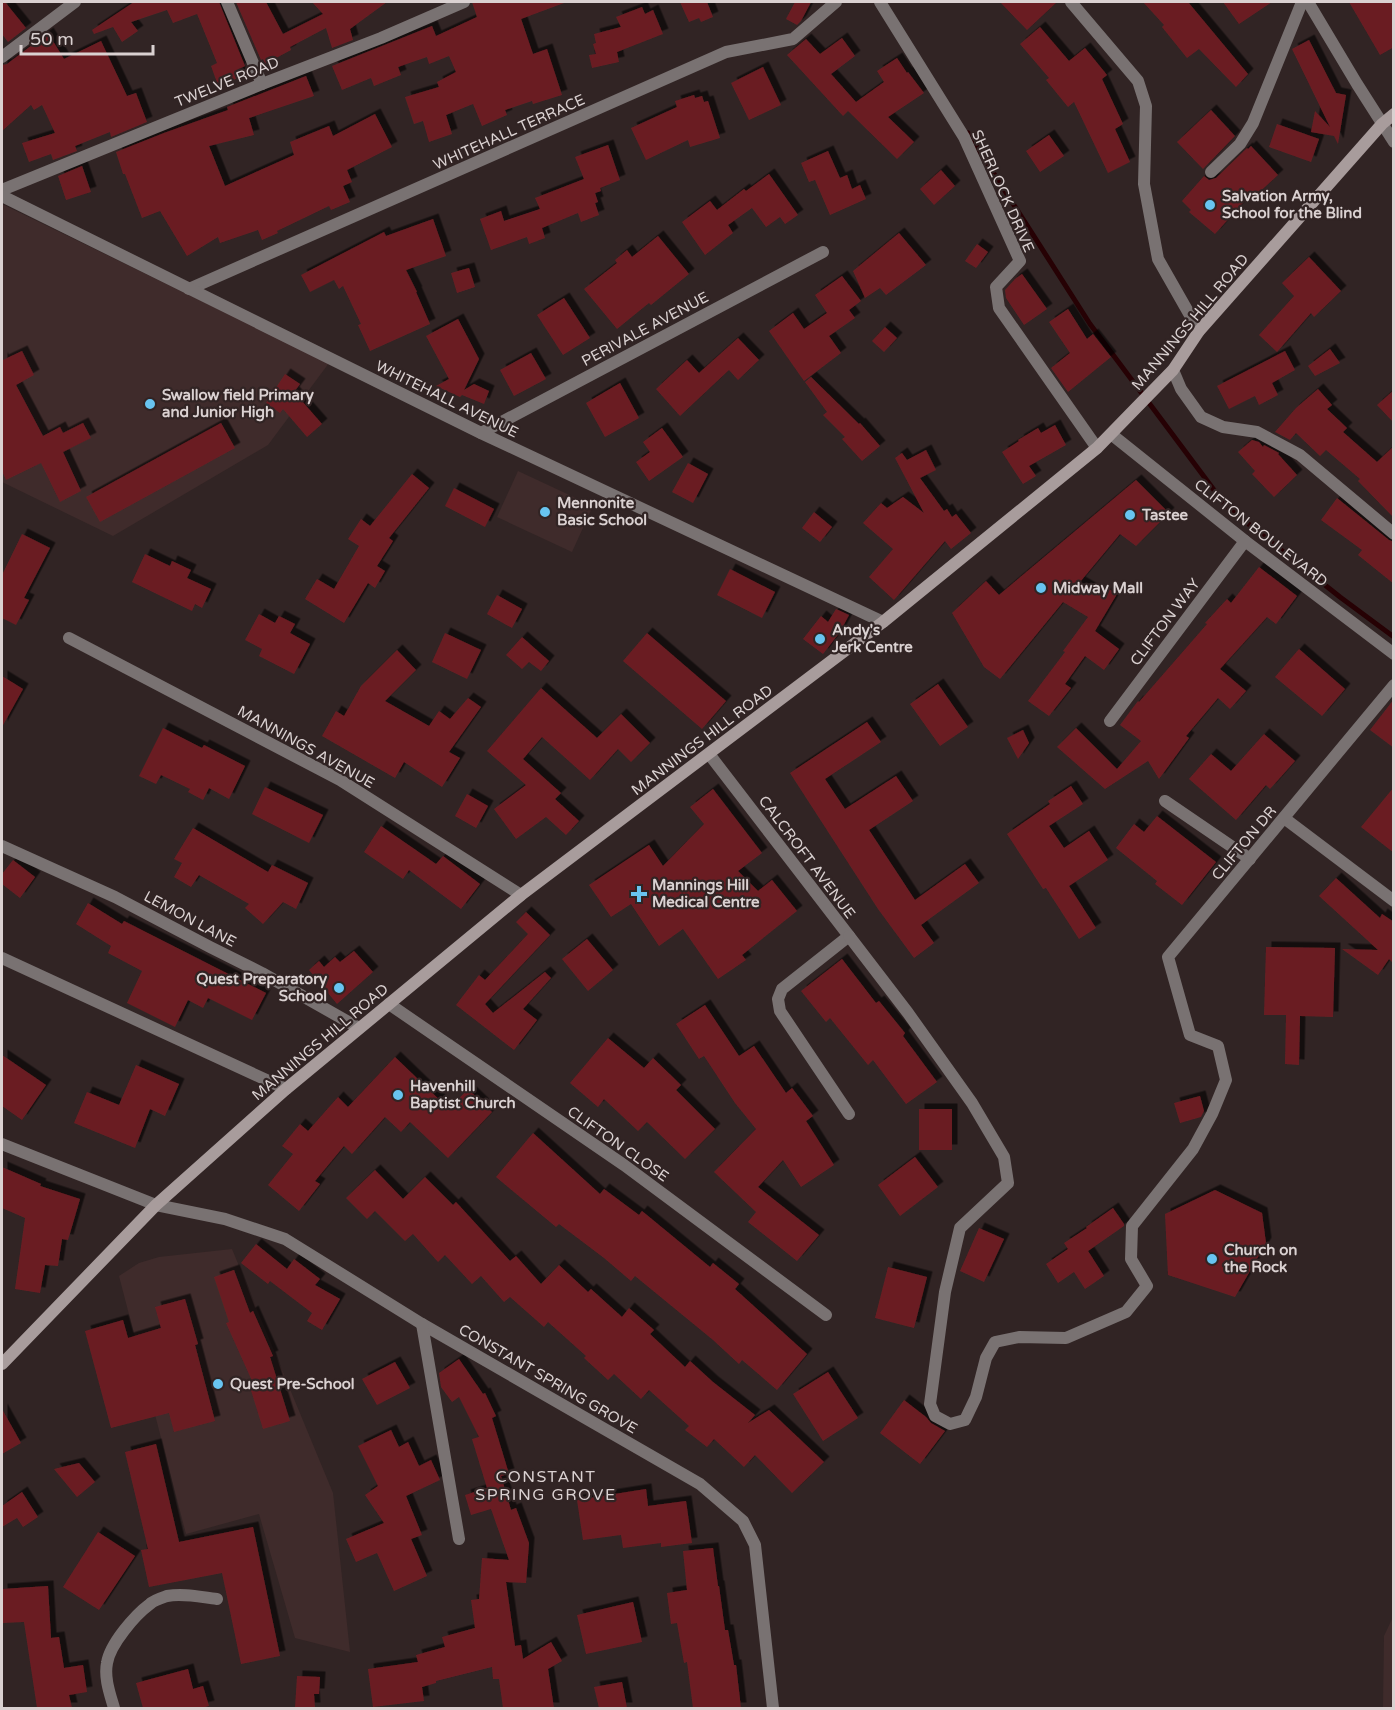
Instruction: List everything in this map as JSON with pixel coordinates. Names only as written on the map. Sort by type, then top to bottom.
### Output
[{"type":"main road","name":"MANNINGS HILL ROAD","points":[[2,1364],[156,1205],[286,1089],[521,895],[883,622],[1097,448],[1173,370],[1199,331],[1382,124],[1394,114]]},
{"type":"street","points":[[2,57],[75,2]]},
{"type":"street","points":[[227,2],[262,84]]},
{"type":"street","name":"TWELVE ROAD","points":[[2,190],[381,38],[464,2]]},
{"type":"street","name":"WHITEHALL TERRACE","points":[[189,289],[726,52],[793,39],[836,2]]},
{"type":"street","name":"SHERLOCK DRIVE","points":[[880,2],[964,137],[1020,261],[996,287],[999,308],[1097,448]]},
{"type":"street","points":[[1071,2],[1138,81],[1146,106],[1144,184],[1158,258],[1199,331]]},
{"type":"street","points":[[1211,172],[1240,144],[1253,123],[1302,2]]},
{"type":"street","points":[[1308,2],[1394,142]]},
{"type":"street","name":"WHITEHALL AVENUE","points":[[2,196],[481,433],[883,622]]},
{"type":"street","name":"PERIVALE AVENUE","points":[[481,433],[823,252]]},
{"type":"street","points":[[1173,370],[1181,389],[1202,417],[1223,427],[1257,432],[1300,455],[1394,534]]},
{"type":"street","name":"CLIFTON BOULEVARD","points":[[1111,434],[1245,541],[1394,654]]},
{"type":"street","name":"CLIFTON WAY","points":[[1110,722],[1245,541]]},
{"type":"street","name":"MANNINGS AVENUE","points":[[69,638],[340,780],[521,895]]},
{"type":"street","name":"CLIFTON DR","points":[[849,936],[972,1102],[1004,1157],[1008,1184],[960,1228],[951,1260],[930,1404],[935,1416],[950,1424],[965,1420],[976,1397],[986,1358],[995,1342],[1019,1337],[1066,1338],[1125,1312],[1147,1286],[1131,1260],[1132,1226],[1193,1149],[1212,1114],[1226,1080],[1218,1046],[1190,1035],[1168,957],[1394,685]]},
{"type":"street","name":"CALCROFT AVENUE","points":[[710,754],[849,936],[782,988],[778,999],[780,1011],[849,1114]]},
{"type":"street","points":[[1165,801],[1250,859]]},
{"type":"street","points":[[1284,818],[1394,901]]},
{"type":"street","name":"LEMON LANE","points":[[2,846],[115,897],[262,973],[359,1028]]},
{"type":"street","points":[[2,958],[286,1089]]},
{"type":"street","name":"CLIFTON CLOSE","points":[[389,1004],[624,1165],[826,1315]]},
{"type":"street","name":"CONSTANT SPRING GROVE","points":[[2,1144],[156,1205],[225,1220],[285,1239],[422,1324],[700,1484],[743,1521],[755,1545],[773,1708]]},
{"type":"street","points":[[422,1324],[459,1539]]},
{"type":"street","points":[[114,1708],[107,1678],[107,1662],[120,1636],[141,1612],[152,1602],[164,1597],[182,1594],[217,1599]]},
{"type":"shaded area","name":"Swallow field Primary and Junior High","points":[[2,204],[329,363],[268,445],[113,536],[2,482]]},
{"type":"shaded area","name":"Mennonite Basic School","points":[[518,471],[593,506],[572,552],[497,517]]},
{"type":"shaded area","name":"Quest Pre-School","points":[[232,1249],[333,1493],[350,1652],[295,1638],[259,1514],[186,1534],[119,1276],[139,1263],[159,1257]]},
{"type":"shaded area","points":[[1393,1617],[1393,1708],[1383,1708],[1384,1636]]},
{"type":"building","points":[[2,2],[5,2],[26,28],[8,42],[2,34]]},
{"type":"building","points":[[134,2],[219,2],[245,66],[239,69],[241,76],[219,88],[211,66],[217,63],[197,14],[173,23],[167,10],[131,22],[138,31],[122,42],[113,27],[94,34],[92,30]]},
{"type":"building","points":[[236,2],[266,2],[283,34],[323,14],[312,2],[387,2],[350,29],[353,40],[332,48],[326,28],[290,47],[291,50],[265,64],[263,59],[261,60]]},
{"type":"building","points":[[472,2],[564,3],[521,19],[533,54],[547,49],[562,95],[533,104],[532,101],[505,110],[507,115],[482,126],[473,104],[446,115],[452,134],[429,142],[423,121],[414,124],[405,97],[439,87],[437,82],[456,72],[449,56],[429,64],[427,57],[398,67],[401,75],[374,86],[371,78],[342,90],[332,66],[432,26],[436,36],[477,17]]},
{"type":"building","points":[[680,2],[707,2],[713,17],[701,22],[699,18],[689,22]]},
{"type":"building","points":[[795,2],[811,2],[797,25],[786,19]]},
{"type":"building","points":[[1000,2],[1057,2],[1027,30]]},
{"type":"building","points":[[1143,2],[1188,2],[1248,74],[1236,87],[1199,49],[1187,58],[1162,27],[1164,25]]},
{"type":"building","points":[[1223,2],[1272,2],[1239,24]]},
{"type":"building","points":[[1349,2],[1394,2],[1394,47],[1380,55]]},
{"type":"building","points":[[642,7],[645,14],[653,10],[663,34],[617,52],[619,62],[592,68],[589,55],[596,54],[593,44],[596,43],[594,34],[621,27],[616,17]]},
{"type":"building","points":[[1040,27],[1069,61],[1085,48],[1107,75],[1102,79],[1123,124],[1115,129],[1130,162],[1108,173],[1074,102],[1068,107],[1046,80],[1049,78],[1020,44]]},
{"type":"building","points":[[48,33],[64,59],[101,41],[127,96],[136,93],[147,122],[111,137],[110,132],[75,146],[77,151],[53,160],[51,154],[29,162],[22,143],[55,133],[42,105],[34,110],[31,105],[2,131],[2,65],[7,64]]},
{"type":"building","points":[[842,38],[855,56],[831,74],[856,102],[884,82],[877,71],[897,58],[924,93],[888,117],[914,142],[897,159],[848,111],[843,116],[787,55],[806,39],[820,54]]},
{"type":"building","points":[[1309,40],[1336,93],[1346,95],[1338,144],[1334,136],[1311,132],[1315,111],[1330,127],[1292,49]]},
{"type":"building","points":[[763,67],[781,105],[749,120],[731,83]]},
{"type":"building","points":[[306,76],[314,96],[249,118],[254,135],[209,146],[225,186],[294,155],[290,142],[329,126],[333,136],[375,114],[392,147],[347,170],[352,182],[343,186],[350,202],[331,210],[329,206],[262,240],[258,230],[220,243],[218,237],[187,256],[160,211],[142,218],[116,152],[228,110],[227,107]]},
{"type":"building","points":[[694,95],[695,98],[702,96],[704,102],[708,101],[720,138],[690,147],[688,140],[646,160],[631,128],[677,107],[675,101]]},
{"type":"building","points":[[1211,110],[1235,136],[1203,169],[1177,142]]},
{"type":"building","points":[[1277,124],[1319,139],[1311,162],[1269,147]]},
{"type":"building","points":[[1049,135],[1064,156],[1040,172],[1026,151]]},
{"type":"building","points":[[608,145],[620,180],[600,188],[601,191],[595,193],[599,215],[581,222],[578,213],[542,228],[545,238],[529,244],[527,237],[491,250],[480,219],[501,211],[504,221],[540,209],[535,198],[584,179],[575,157]]},
{"type":"building","points":[[1251,146],[1278,175],[1253,198],[1250,195],[1215,234],[1189,212],[1191,210],[1182,201],[1204,176],[1209,180],[1216,178]]},
{"type":"building","points":[[828,151],[840,178],[847,175],[852,189],[860,185],[866,199],[830,215],[815,180],[809,182],[801,163]]},
{"type":"building","points":[[82,166],[91,192],[66,200],[58,176]]},
{"type":"building","points":[[941,170],[955,186],[934,205],[920,189]]},
{"type":"building","points":[[769,174],[798,215],[785,224],[780,217],[766,227],[752,208],[728,225],[733,233],[705,255],[682,222],[710,201],[717,210],[744,189],[746,191]]},
{"type":"building","points":[[433,219],[446,256],[406,270],[430,324],[370,351],[358,325],[361,324],[343,286],[339,289],[334,280],[310,292],[301,275],[384,232],[386,236]]},
{"type":"building","points":[[899,233],[926,265],[886,295],[880,288],[865,298],[853,271]]},
{"type":"building","points":[[658,236],[689,274],[617,329],[584,289],[617,263],[615,260],[627,250],[632,257]]},
{"type":"building","points":[[977,244],[988,252],[976,268],[965,261]]},
{"type":"building","points":[[1309,257],[1341,291],[1314,317],[1311,313],[1277,352],[1259,335],[1294,296],[1282,283]]},
{"type":"building","points":[[469,268],[475,287],[457,293],[451,273]]},
{"type":"building","points":[[1022,274],[1047,309],[1024,325],[1006,298],[1005,290]]},
{"type":"building","points":[[842,276],[861,301],[849,310],[855,318],[829,336],[841,353],[804,381],[769,331],[793,313],[804,329],[827,313],[815,295]]},
{"type":"building","points":[[564,298],[590,338],[563,355],[537,315]]},
{"type":"building","points":[[1068,309],[1087,339],[1093,334],[1111,357],[1068,392],[1051,368],[1070,353],[1049,322]]},
{"type":"building","points":[[458,319],[479,359],[464,390],[474,384],[489,391],[484,404],[462,395],[460,397],[436,386],[449,379],[426,336]]},
{"type":"building","points":[[885,327],[897,338],[884,352],[872,341]]},
{"type":"building","points":[[738,338],[759,360],[738,380],[729,370],[680,416],[656,389],[687,360],[699,373]]},
{"type":"building","points":[[1330,349],[1340,363],[1315,376],[1308,366]]},
{"type":"building","points":[[22,351],[34,375],[16,385],[43,436],[60,427],[63,433],[83,423],[91,438],[63,452],[81,491],[60,502],[41,463],[6,480],[2,471],[2,357],[3,360]]},
{"type":"building","points":[[1285,351],[1295,370],[1272,383],[1278,395],[1259,405],[1255,396],[1229,409],[1217,386]]},
{"type":"building","points":[[531,353],[546,379],[514,396],[500,370]]},
{"type":"building","points":[[285,374],[300,384],[294,392],[322,424],[307,437],[283,409],[280,413],[266,403]]},
{"type":"building","points":[[811,377],[860,423],[880,446],[862,461],[842,439],[845,437],[823,415],[827,412],[805,382]]},
{"type":"building","points":[[620,383],[639,418],[605,437],[586,403]]},
{"type":"building","points":[[1318,389],[1332,405],[1327,409],[1347,428],[1343,432],[1377,462],[1394,446],[1394,518],[1358,481],[1360,479],[1326,450],[1320,456],[1296,433],[1290,440],[1275,432],[1296,408]]},
{"type":"building","points":[[1394,390],[1394,423],[1377,405]]},
{"type":"building","points":[[221,423],[235,448],[100,522],[86,497]]},
{"type":"building","points":[[1055,425],[1066,445],[1029,466],[1036,476],[1023,484],[1002,452],[1038,428],[1041,433]]},
{"type":"building","points":[[662,428],[683,457],[649,481],[636,462],[650,452],[643,442]]},
{"type":"building","points":[[1252,440],[1279,453],[1297,475],[1274,497],[1252,474],[1255,471],[1238,452]]},
{"type":"building","points":[[926,450],[936,470],[920,478],[944,511],[947,509],[952,517],[956,514],[971,533],[951,549],[945,541],[894,600],[869,577],[893,549],[863,523],[881,503],[887,508],[903,497],[924,513],[895,458],[902,453],[907,460]]},
{"type":"building","points":[[688,463],[708,474],[693,503],[672,492]]},
{"type":"building","points":[[412,474],[429,488],[389,538],[393,541],[377,566],[385,571],[375,588],[368,583],[344,623],[305,599],[317,579],[334,589],[359,546],[348,539],[361,519],[370,526]]},
{"type":"building","name":"Midway Mall","points":[[1136,480],[1169,513],[1136,546],[1120,534],[1080,582],[1104,596],[1109,589],[1117,594],[1095,631],[1119,649],[1104,670],[1085,656],[1065,684],[1071,688],[1049,716],[1028,701],[1088,617],[1063,602],[1000,679],[984,667],[952,613],[986,581],[999,595]]},
{"type":"building","points":[[454,488],[494,509],[485,527],[445,506]]},
{"type":"building","points":[[1337,498],[1394,542],[1394,584],[1358,555],[1362,550],[1321,520]]},
{"type":"building","points":[[814,512],[832,527],[820,542],[802,528]]},
{"type":"building","points":[[22,534],[50,548],[24,598],[29,600],[16,625],[2,618],[2,575]]},
{"type":"building","points":[[145,554],[170,566],[172,561],[191,570],[187,578],[211,589],[202,608],[195,604],[192,611],[132,582]]},
{"type":"building","points":[[1259,567],[1297,596],[1276,624],[1267,617],[1220,669],[1246,691],[1230,709],[1218,698],[1186,736],[1189,738],[1159,779],[1148,761],[1105,789],[1057,747],[1076,728],[1117,769],[1141,741],[1120,725],[1138,701],[1207,624],[1205,623],[1227,599],[1231,603]]},
{"type":"building","points":[[730,569],[775,592],[762,618],[717,595]]},
{"type":"building","points":[[497,595],[522,609],[512,628],[487,614]]},
{"type":"building","points":[[836,609],[849,615],[840,632],[823,654],[803,639],[821,616],[828,622]]},
{"type":"building","points":[[259,614],[275,623],[279,616],[295,624],[290,633],[310,644],[294,674],[259,656],[262,649],[245,640]]},
{"type":"building","points":[[445,633],[481,650],[467,679],[432,662]]},
{"type":"building","points":[[647,633],[726,701],[702,729],[623,661]]},
{"type":"building","points":[[522,637],[549,661],[541,671],[529,662],[522,669],[506,655]]},
{"type":"building","points":[[1299,649],[1345,689],[1322,716],[1275,677]]},
{"type":"building","points":[[397,650],[416,670],[385,701],[429,726],[439,711],[450,719],[468,698],[481,707],[449,752],[460,758],[442,787],[404,762],[395,778],[322,736],[336,711],[344,716],[361,686]]},
{"type":"building","points":[[2,676],[23,689],[2,727]]},
{"type":"building","points":[[938,684],[968,727],[940,746],[910,704]]},
{"type":"building","points":[[541,688],[597,738],[621,714],[650,743],[631,762],[618,749],[590,780],[542,737],[523,759],[561,793],[555,799],[579,821],[566,835],[546,817],[516,839],[494,809],[526,785],[487,751]]},
{"type":"building","points":[[1394,699],[1394,748],[1370,730]]},
{"type":"building","points":[[867,722],[881,742],[825,779],[845,809],[896,776],[913,801],[869,830],[915,900],[965,864],[979,883],[921,925],[934,943],[914,958],[878,909],[790,773]]},
{"type":"building","points":[[163,728],[202,748],[204,745],[245,766],[229,799],[209,788],[203,800],[188,792],[190,789],[161,775],[156,784],[139,776]]},
{"type":"building","points":[[1023,730],[1029,743],[1018,759],[1007,738]]},
{"type":"building","points":[[1264,734],[1295,761],[1270,789],[1266,785],[1236,820],[1189,779],[1211,754],[1231,771]]},
{"type":"building","points":[[1071,786],[1083,804],[1049,826],[1064,848],[1089,831],[1108,860],[1069,886],[1096,928],[1079,939],[1007,834]]},
{"type":"building","points":[[265,787],[323,815],[309,843],[252,814]]},
{"type":"building","points":[[1394,787],[1394,853],[1361,827]]},
{"type":"building","points":[[713,789],[762,853],[738,871],[758,891],[772,880],[797,911],[742,955],[746,960],[718,979],[683,929],[659,946],[631,904],[611,917],[589,885],[649,845],[663,866],[704,824],[690,807]]},
{"type":"building","points":[[467,794],[488,806],[476,828],[455,816]]},
{"type":"building","points":[[1157,816],[1216,862],[1182,905],[1155,884],[1157,881],[1116,848],[1134,824],[1144,832]]},
{"type":"building","points":[[381,826],[436,864],[443,856],[480,884],[461,909],[409,870],[403,879],[364,852]]},
{"type":"building","points":[[193,828],[268,872],[272,865],[308,883],[296,909],[283,902],[263,924],[245,908],[249,904],[199,875],[191,887],[174,877],[182,863],[174,859]]},
{"type":"building","points":[[13,860],[35,877],[20,898],[2,884],[2,874]]},
{"type":"building","points":[[1336,878],[1380,918],[1382,914],[1394,922],[1394,964],[1389,959],[1378,975],[1342,949],[1378,950],[1319,896]]},
{"type":"building","points":[[88,903],[122,924],[124,921],[266,993],[252,1020],[208,998],[203,1008],[188,1000],[175,1027],[127,1003],[142,971],[108,953],[111,946],[76,924]]},
{"type":"building","points":[[526,912],[550,935],[485,1004],[493,1013],[545,972],[551,978],[523,1009],[537,1020],[514,1050],[456,1005],[479,975],[485,980],[528,934],[516,922]]},
{"type":"building","points":[[587,939],[613,970],[588,991],[562,959]]},
{"type":"building","points":[[1266,947],[1335,948],[1333,1017],[1300,1016],[1299,1065],[1285,1064],[1286,1015],[1264,1015]]},
{"type":"building","name":"Quest Preparatory School","points":[[354,951],[373,972],[337,1004],[309,970],[319,961],[324,967],[335,957],[340,962]]},
{"type":"building","points":[[842,959],[876,1003],[879,1001],[905,1033],[903,1036],[937,1082],[906,1104],[873,1060],[868,1065],[830,1018],[826,1022],[801,991]]},
{"type":"building","points":[[705,1005],[739,1056],[754,1046],[786,1093],[792,1088],[813,1116],[806,1121],[834,1165],[801,1187],[783,1160],[758,1187],[819,1235],[797,1261],[748,1222],[756,1212],[714,1172],[756,1129],[735,1103],[704,1056],[699,1059],[676,1024]]},
{"type":"building","points":[[608,1038],[644,1068],[653,1058],[681,1085],[676,1090],[715,1129],[685,1159],[647,1122],[638,1131],[604,1099],[598,1107],[570,1083]]},
{"type":"building","points":[[2,1055],[46,1085],[22,1120],[2,1106]]},
{"type":"building","points":[[395,1057],[449,1109],[468,1089],[492,1112],[448,1158],[410,1122],[401,1132],[385,1117],[352,1154],[344,1146],[315,1181],[320,1184],[299,1211],[268,1185],[293,1154],[282,1146],[300,1124],[308,1131],[338,1097],[348,1107]]},
{"type":"building","points":[[136,1065],[179,1084],[165,1116],[150,1109],[135,1148],[74,1123],[87,1092],[119,1105]]},
{"type":"building","points":[[1200,1096],[1204,1111],[1201,1117],[1180,1123],[1174,1103]]},
{"type":"building","points":[[919,1109],[952,1109],[952,1150],[919,1150]]},
{"type":"building","points":[[533,1133],[600,1194],[604,1189],[639,1215],[642,1211],[710,1267],[713,1263],[739,1284],[735,1289],[807,1354],[777,1390],[742,1360],[739,1364],[635,1276],[631,1281],[559,1224],[556,1227],[496,1177]]},
{"type":"building","points":[[915,1157],[938,1187],[900,1216],[878,1185]]},
{"type":"building","points":[[2,1167],[41,1184],[40,1186],[80,1199],[68,1240],[62,1239],[58,1266],[45,1265],[40,1293],[15,1289],[25,1218],[2,1208]]},
{"type":"building","points":[[375,1170],[403,1199],[425,1177],[453,1205],[456,1202],[510,1261],[516,1256],[541,1284],[559,1265],[588,1292],[591,1289],[622,1317],[629,1308],[654,1330],[650,1334],[685,1367],[690,1361],[755,1415],[748,1423],[769,1410],[824,1462],[792,1493],[755,1455],[744,1467],[714,1439],[707,1447],[685,1430],[689,1426],[649,1390],[641,1399],[614,1374],[608,1380],[584,1358],[586,1356],[548,1322],[544,1327],[510,1297],[504,1302],[481,1276],[472,1284],[445,1255],[438,1262],[413,1234],[405,1241],[375,1211],[367,1219],[346,1198]]},
{"type":"building","name":"Church on the Rock","points":[[1215,1190],[1262,1213],[1266,1243],[1235,1297],[1168,1275],[1165,1214]]},
{"type":"building","points":[[1113,1208],[1124,1226],[1088,1251],[1104,1276],[1085,1289],[1074,1272],[1058,1283],[1046,1264],[1068,1249],[1064,1243]]},
{"type":"building","points":[[979,1228],[1004,1239],[984,1282],[960,1271]]},
{"type":"building","points":[[256,1244],[287,1269],[294,1259],[320,1279],[315,1285],[340,1299],[322,1330],[307,1321],[312,1313],[270,1281],[268,1284],[241,1263]]},
{"type":"building","points":[[888,1267],[927,1277],[914,1328],[875,1318]]},
{"type":"building","points":[[234,1270],[250,1313],[253,1311],[273,1356],[270,1357],[290,1421],[263,1429],[249,1384],[253,1383],[226,1323],[229,1322],[214,1277]]},
{"type":"building","points":[[185,1299],[198,1344],[195,1345],[215,1421],[174,1432],[169,1413],[111,1428],[85,1331],[123,1320],[128,1338],[161,1328],[155,1307]]},
{"type":"building","points":[[459,1359],[483,1394],[485,1393],[496,1416],[492,1418],[509,1474],[501,1476],[511,1510],[516,1508],[529,1543],[526,1583],[506,1582],[515,1646],[521,1645],[523,1659],[551,1642],[562,1661],[548,1669],[554,1708],[503,1708],[499,1679],[493,1679],[492,1667],[436,1681],[436,1683],[422,1687],[424,1701],[373,1707],[368,1669],[418,1662],[416,1655],[445,1647],[442,1637],[475,1628],[471,1600],[479,1599],[482,1558],[509,1560],[491,1509],[471,1515],[465,1495],[487,1488],[472,1439],[479,1437],[459,1397],[452,1402],[441,1387],[439,1373]]},
{"type":"building","points":[[395,1362],[410,1388],[377,1405],[362,1379]]},
{"type":"building","points":[[828,1372],[858,1418],[823,1441],[793,1394]]},
{"type":"building","points":[[904,1400],[931,1423],[945,1431],[920,1464],[880,1433]]},
{"type":"building","points":[[2,1409],[21,1443],[2,1454]]},
{"type":"building","points":[[391,1430],[399,1447],[408,1442],[419,1466],[431,1460],[440,1480],[406,1496],[422,1535],[411,1539],[427,1576],[394,1591],[377,1553],[356,1562],[346,1539],[384,1523],[365,1495],[378,1486],[358,1446]]},
{"type":"building","points":[[156,1444],[179,1542],[253,1527],[280,1656],[241,1664],[222,1573],[149,1587],[141,1550],[148,1549],[125,1452]]},
{"type":"building","points":[[79,1463],[95,1482],[77,1497],[54,1469]]},
{"type":"building","points":[[646,1489],[648,1506],[686,1501],[692,1543],[661,1547],[661,1543],[623,1548],[621,1535],[583,1540],[577,1500]]},
{"type":"building","points":[[22,1492],[38,1517],[23,1527],[17,1518],[2,1527],[2,1506]]},
{"type":"building","points":[[98,1532],[135,1556],[99,1610],[63,1587]]},
{"type":"building","points":[[713,1548],[725,1630],[728,1630],[734,1665],[736,1665],[741,1708],[693,1708],[687,1662],[684,1663],[677,1623],[671,1624],[667,1593],[687,1590],[683,1551]]},
{"type":"building","points":[[48,1586],[51,1638],[59,1637],[64,1668],[83,1665],[87,1692],[69,1695],[72,1708],[37,1708],[24,1622],[3,1623],[2,1589]]},
{"type":"building","points":[[633,1602],[642,1642],[586,1654],[577,1615]]},
{"type":"building","points":[[188,1669],[193,1689],[203,1686],[209,1706],[143,1708],[136,1683]]},
{"type":"building","points":[[297,1676],[320,1677],[319,1694],[314,1694],[315,1708],[295,1708]]},
{"type":"building","points":[[622,1682],[627,1708],[599,1708],[594,1687]]},
{"type":"waterway","points":[[968,133],[1090,324],[1226,506],[1394,637]]},
{"type":"place","name":"Salvation Army, School for the Blind","points":[[1210,205]]},
{"type":"place","name":"Swallow field Primary and Junior High","points":[[150,404]]},
{"type":"place","name":"Mennonite Basic School","points":[[545,512]]},
{"type":"place","name":"Tastee","points":[[1130,515]]},
{"type":"place","name":"Midway Mall","points":[[1041,588]]},
{"type":"place","name":"Andy's Jerk Centre","points":[[820,639]]},
{"type":"place","name":"Mannings Hill Medical Centre","points":[[639,894]]},
{"type":"place","name":"Quest Preparatory School","points":[[339,988]]},
{"type":"place","name":"Havenhill Baptist Church","points":[[398,1095]]},
{"type":"place","name":"Church on the Rock","points":[[1212,1259]]},
{"type":"place","name":"Quest Pre-School","points":[[218,1384]]},
{"type":"district","name":"CONSTANT SPRING GROVE","points":[[546,1485]]}]
